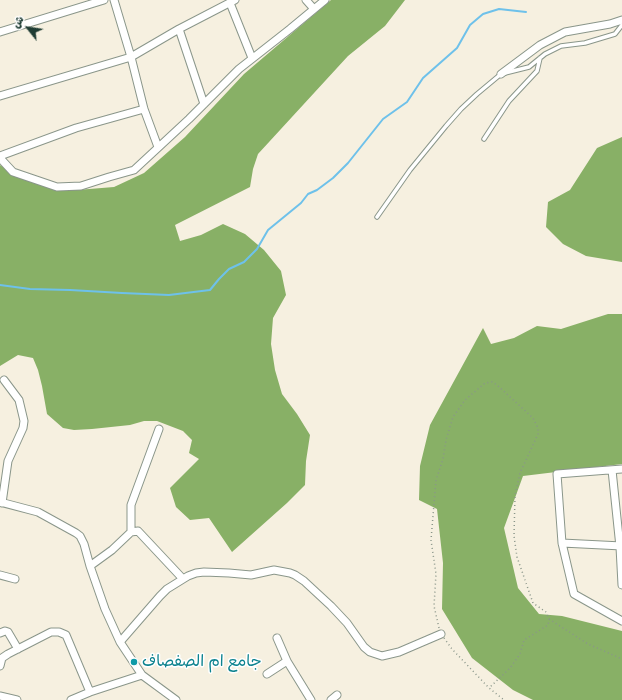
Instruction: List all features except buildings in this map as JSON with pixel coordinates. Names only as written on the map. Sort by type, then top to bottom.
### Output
[{"type":"street","points":[[0,32],[104,0]]},
{"type":"street","points":[[114,0],[131,56],[144,109],[158,148]]},
{"type":"street","points":[[306,0],[314,9]]},
{"type":"street","points":[[144,109],[76,128],[0,157],[13,172],[57,187],[81,186],[134,170],[252,58],[325,0]]},
{"type":"street","points":[[0,96],[131,56],[232,1],[252,58]]},
{"type":"street","points":[[501,74],[540,45],[565,32],[610,24],[622,20]]},
{"type":"street","points":[[179,29],[204,104]]},
{"type":"street","points":[[4,380],[19,400],[24,421],[23,428],[8,461],[1,503],[38,512],[76,533],[83,540],[90,566],[105,608],[120,642],[142,675],[176,700]]},
{"type":"street","points":[[131,532],[131,505],[159,429]]},
{"type":"street","points":[[622,469],[557,474],[562,543],[574,594],[622,621]]},
{"type":"street","points":[[612,470],[621,546],[622,585]]},
{"type":"street","points":[[90,566],[112,550],[131,532],[138,531],[183,579]]},
{"type":"street","points":[[562,543],[621,546]]},
{"type":"street","points":[[120,642],[167,589],[188,576],[196,573],[251,575],[274,570],[290,572],[304,581],[347,623],[364,647],[370,652],[382,656],[398,652],[441,634]]},
{"type":"street","points":[[0,575],[14,579]]},
{"type":"street","points":[[0,633],[5,631],[8,632],[18,649]]},
{"type":"street","points":[[0,663],[5,656],[51,632],[66,634],[90,692]]},
{"type":"street","points":[[277,638],[287,661],[312,700]]},
{"type":"street","points":[[267,674],[287,661]]},
{"type":"street","points":[[71,700],[90,692],[142,675]]},
{"type":"street","points":[[0,696],[17,700]]},
{"type":"street","points":[[331,700],[337,696]]},
{"type":"lane","points":[[377,217],[410,170],[446,126],[472,99],[501,74],[529,67],[545,54],[561,46],[585,43],[615,34],[622,25]]},
{"type":"lane","points":[[484,139],[509,101],[537,71],[540,58]]},
{"type":"path","points":[[504,700],[489,688],[452,649],[441,634],[434,606],[436,574],[431,540],[436,480],[443,459],[446,440],[453,417],[465,400],[485,383],[492,382],[497,385],[533,418],[538,428],[538,434],[520,473],[515,496],[514,518],[514,536],[517,557],[533,603],[546,612],[549,619],[588,644],[622,658]]},
{"type":"path","points":[[489,688],[510,668],[520,654],[524,640],[548,624],[549,619]]},
{"type":"green space","points":[[331,0],[405,0],[385,26],[348,56],[258,154],[253,169],[250,187],[175,225],[180,241],[201,235],[223,224],[245,234],[264,250],[281,271],[286,295],[273,318],[271,344],[275,370],[282,394],[310,435],[306,461],[305,485],[232,552],[209,518],[190,520],[176,507],[170,488],[199,459],[189,453],[192,440],[183,431],[157,421],[144,421],[130,425],[92,429],[74,430],[63,428],[47,414],[38,370],[33,358],[18,355],[0,366],[0,165],[38,183],[77,190],[114,187],[144,173],[185,137],[244,74]]},
{"type":"green space","points":[[622,137],[622,262],[586,256],[563,244],[546,227],[548,202],[570,190],[597,148]]},
{"type":"green space","points":[[608,314],[622,314],[622,464],[523,476],[504,528],[518,588],[539,614],[562,616],[622,631],[622,700],[533,700],[513,690],[472,658],[442,609],[443,563],[437,509],[419,500],[420,466],[430,425],[483,328],[491,344],[514,338],[537,326],[561,329]]},
{"type":"waterway","points":[[0,285],[30,289],[169,295],[210,290],[229,269],[244,262],[257,249],[268,230],[301,203],[308,194],[317,190],[333,178],[348,163],[383,119],[407,102],[423,78],[457,48],[470,25],[483,14],[499,9],[526,12]]},
{"type":"place","name":"جامع ام الصفصاف","points":[[134,662]]}]
